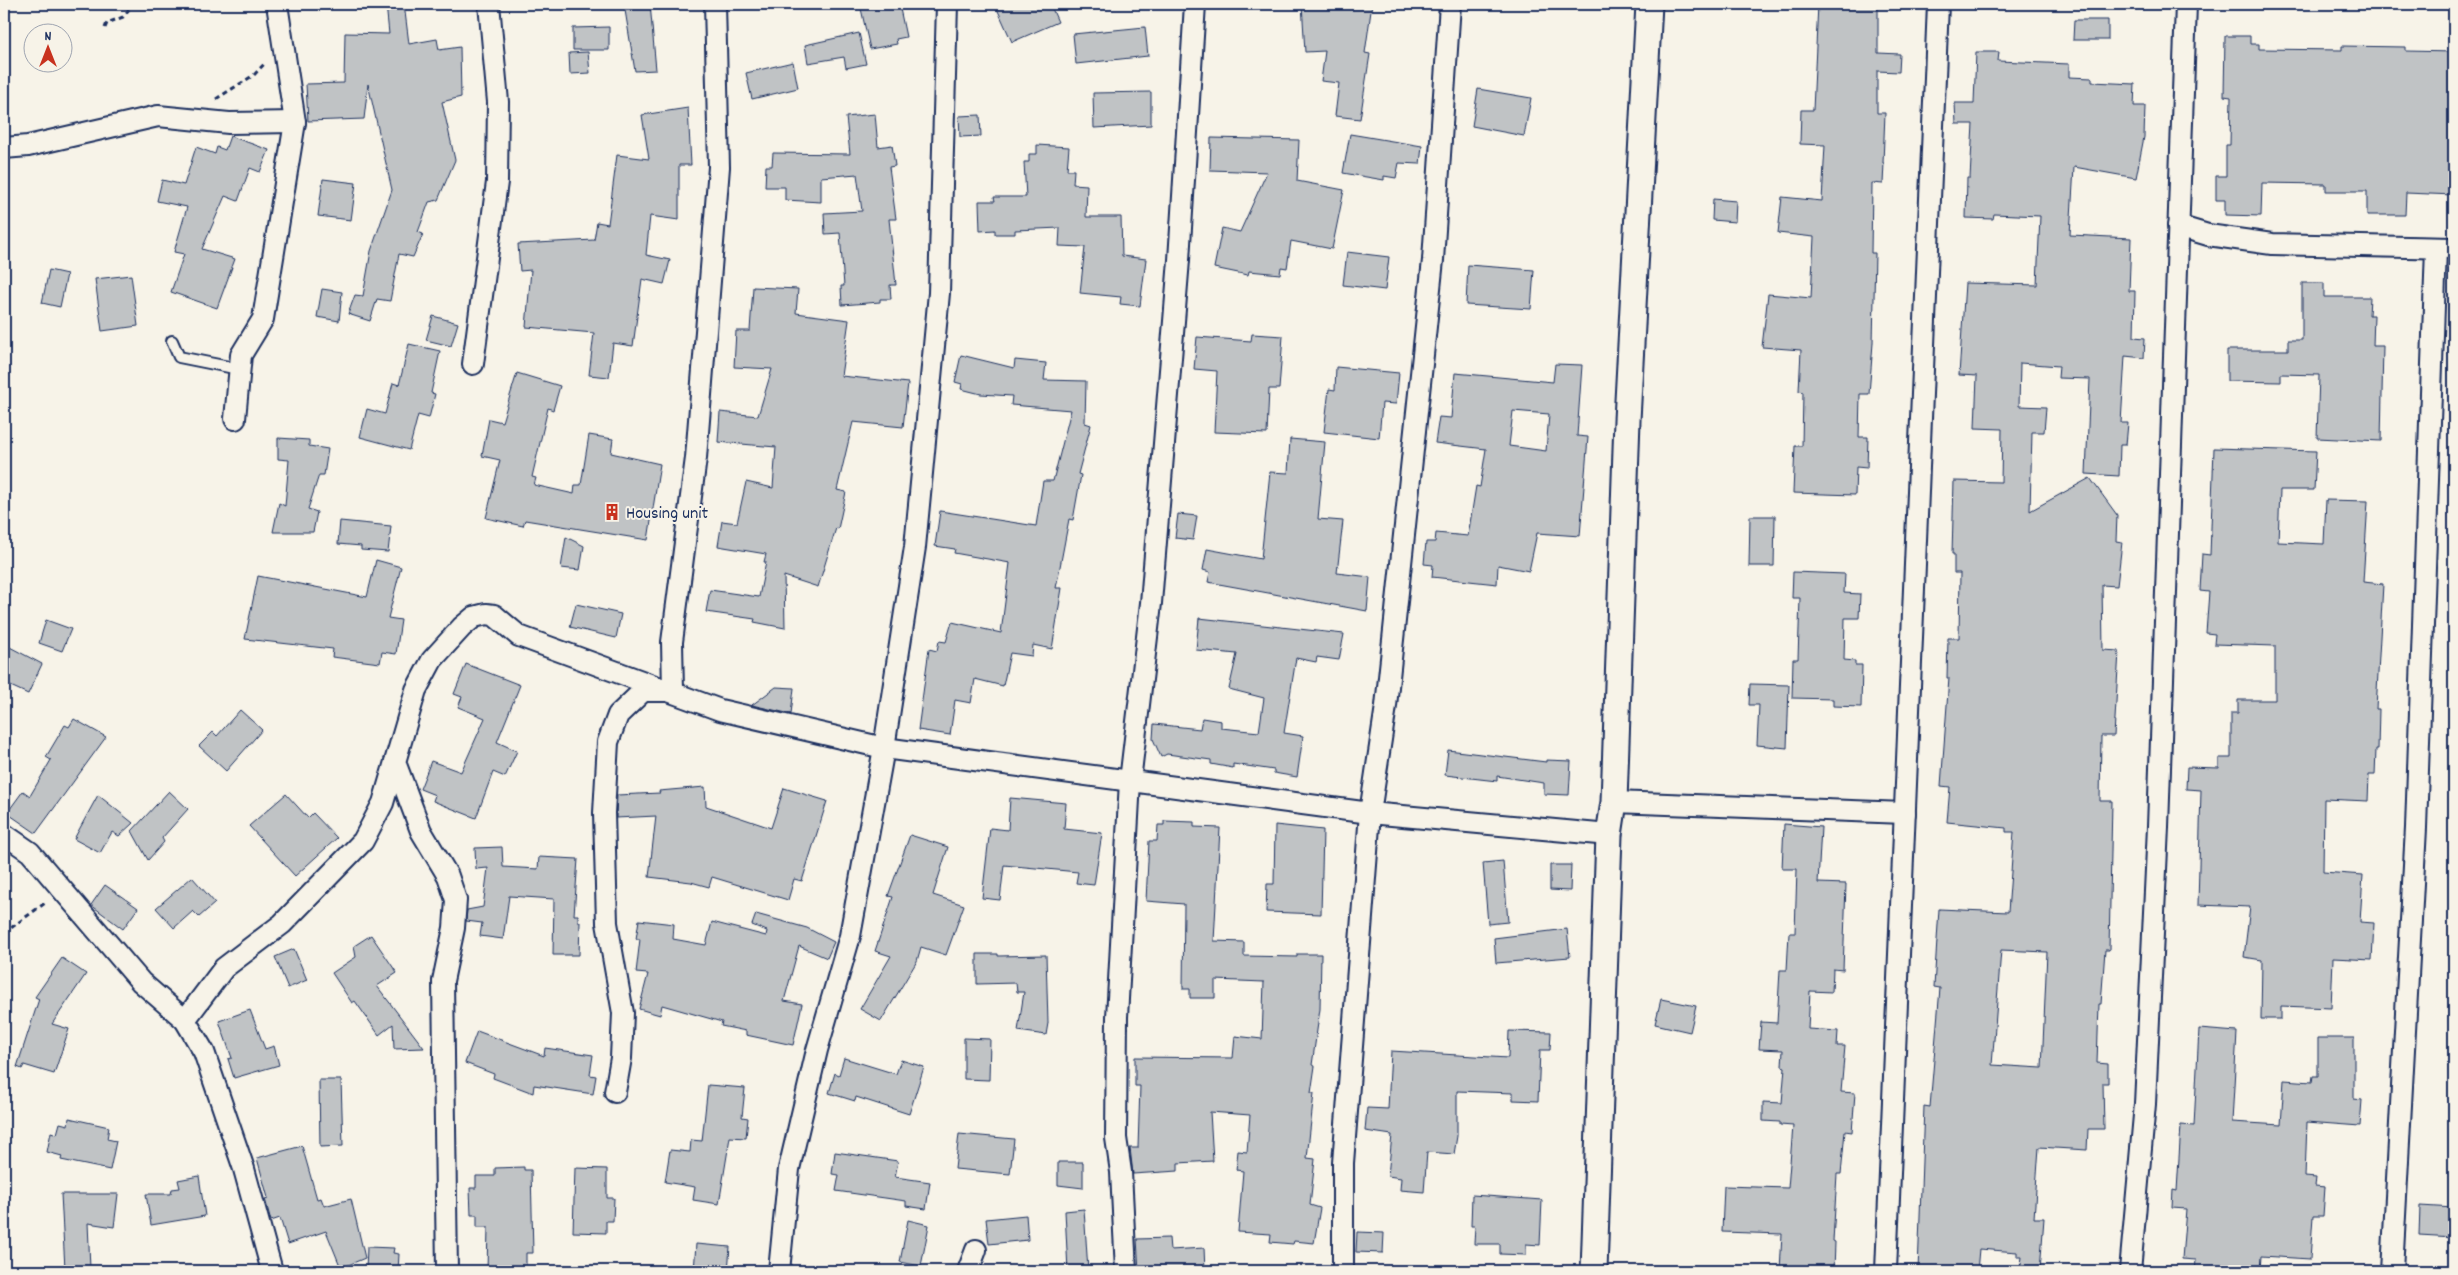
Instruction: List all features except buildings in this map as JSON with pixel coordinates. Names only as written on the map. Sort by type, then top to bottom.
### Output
[{"type":"street","points":[[234,419],[239,369],[243,351],[264,320],[296,122],[276,4]]},
{"type":"street","points":[[473,364],[497,182],[498,102],[488,4]]},
{"type":"street","points":[[673,691],[672,642],[696,458],[719,167],[715,4]]},
{"type":"street","points":[[779,1271],[789,1169],[817,1050],[850,936],[884,748],[915,547],[939,294],[947,4]]},
{"type":"street","points":[[1126,1271],[1121,1172],[1116,1138],[1115,1084],[1130,782],[1152,593],[1179,260],[1195,4]]},
{"type":"street","points":[[1343,1271],[1343,1163],[1370,813],[1386,706],[1433,260],[1450,4]]},
{"type":"street","points":[[1594,1271],[1609,835],[1614,802],[1627,420],[1649,4]]},
{"type":"street","points":[[1886,1271],[1938,4]]},
{"type":"street","points":[[2130,1271],[2145,1104],[2158,828],[2186,4]]},
{"type":"street","points":[[4,148],[28,146],[158,116],[229,123],[296,122]]},
{"type":"street","points":[[2178,226],[2208,235],[2263,243],[2445,248],[2392,1271]]},
{"type":"street","points":[[185,1020],[224,968],[282,924],[363,841],[382,803],[416,690],[432,660],[468,622],[474,617],[486,614],[494,615],[519,636],[673,691],[720,710],[884,748],[1370,813],[1609,835]]},
{"type":"street","points":[[615,1092],[621,1058],[623,1013],[607,923],[604,814],[608,742],[618,715],[643,691],[673,691]]},
{"type":"street","points":[[395,762],[421,831],[448,876],[456,900],[454,928],[443,981],[448,1271]]},
{"type":"street","points":[[1614,802],[1905,813]]},
{"type":"street","points":[[4,834],[30,852],[141,982],[185,1020],[204,1052],[244,1169],[272,1271]]},
{"type":"street","points":[[968,1271],[976,1250]]},
{"type":"lane","points":[[172,341],[179,357],[239,369]]},
{"type":"path","points":[[105,28],[107,23],[123,17],[133,4]]},
{"type":"path","points":[[215,100],[254,75],[263,64],[286,55]]},
{"type":"path","points":[[4,933],[62,891]]},
{"type":"place","name":"Housing unit","points":[[612,512]]}]
